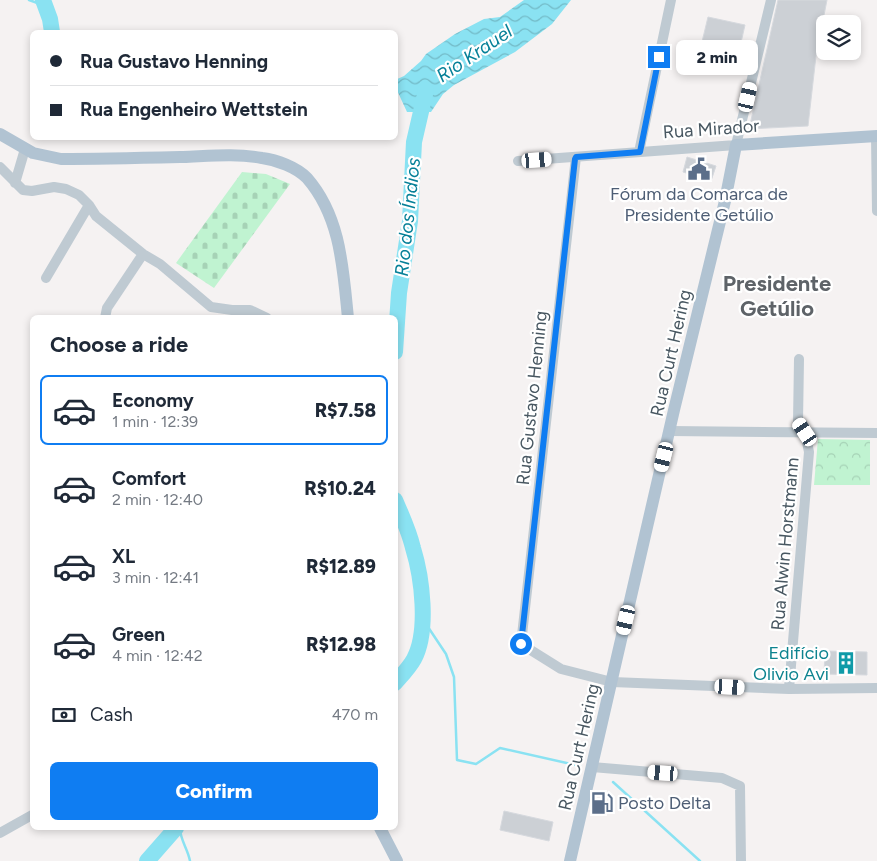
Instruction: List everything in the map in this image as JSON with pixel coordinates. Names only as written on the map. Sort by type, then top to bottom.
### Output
[{"type":"main road","points":[[0,134],[33,153],[61,159],[241,155],[273,160],[292,168],[306,177],[335,227],[341,256],[348,315]]},
{"type":"main road","name":"Rua Mirador","points":[[736,145],[877,136]]},
{"type":"main road","name":"Rua Curt Hering","points":[[570,861],[725,201],[736,145]]},
{"type":"main road","points":[[381,830],[397,861]]},
{"type":"street","points":[[640,152],[671,0]]},
{"type":"street","points":[[736,145],[771,0]]},
{"type":"street","points":[[877,136],[877,210]]},
{"type":"street","name":"Rua Mirador","points":[[518,161],[736,145]]},
{"type":"street","points":[[15,183],[25,149]]},
{"type":"street","name":"Rua Gustavo Henning","points":[[576,157],[521,644],[561,669],[612,682]]},
{"type":"street","points":[[0,168],[23,190],[32,191],[54,187],[66,189],[79,195],[96,216],[143,254],[160,264],[211,307],[250,310],[261,315]]},
{"type":"street","points":[[46,278],[89,205]]},
{"type":"street","points":[[106,315],[107,308],[143,254]]},
{"type":"street","name":"Rua Alwin Horstmann","points":[[789,689],[809,452],[805,432],[798,422],[799,359]]},
{"type":"street","points":[[670,431],[877,433]]},
{"type":"street","points":[[612,682],[789,689],[877,688]]},
{"type":"street","points":[[592,767],[722,778],[740,786],[741,861]]},
{"type":"street","points":[[0,834],[30,816]]},
{"type":"green space","points":[[242,172],[266,174],[290,184],[214,288],[176,263]]},
{"type":"green space","points":[[818,439],[870,440],[870,485],[814,485]]},
{"type":"water","points":[[524,0],[571,0],[552,24],[515,52],[454,85],[443,94],[431,112],[407,112],[398,92],[398,79],[404,76],[426,54],[455,34],[484,19],[500,17]]},
{"type":"building","points":[[778,0],[827,0],[824,15],[816,15],[816,56],[808,126],[749,129]]},
{"type":"building","points":[[708,17],[745,25],[737,60],[700,50]]},
{"type":"building","name":"Fórum da Comarca de Presidente Getúlio","points":[[687,157],[716,166],[711,181],[683,172]]},
{"type":"building","name":"Edifício Olivio Avi","points":[[825,651],[867,652],[867,675],[824,674]]},
{"type":"building","points":[[504,811],[553,822],[549,841],[500,830]]},
{"type":"waterway","points":[[29,0],[46,6]]},
{"type":"waterway","name":"Rio Krauel","points":[[43,0],[52,30]]},
{"type":"waterway","name":"Rio dos Índios","points":[[398,315],[410,221],[414,142],[426,90]]},
{"type":"waterway","name":"Rio dos Índios","points":[[398,508],[416,560],[421,588],[423,619],[419,647],[414,659],[398,680]]},
{"type":"waterway","points":[[422,618],[446,654],[454,677],[457,760],[476,764],[500,748],[580,766]]},
{"type":"waterway","points":[[613,782],[700,861]]},
{"type":"waterway","name":"Rio dos Índios","points":[[147,861],[174,830]]},
{"type":"waterway","points":[[180,830],[190,861]]},
{"type":"place","name":"Fórum da Comarca de Presidente Getúlio","points":[[699,169]]},
{"type":"place","name":"Edifício Olivio Avi","points":[[846,663]]},
{"type":"place","name":"Posto Delta","points":[[602,803]]},
{"type":"district","name":"Presidente Getúlio","points":[[777,296]]},
{"type":"route","points":[[521,644],[575,159],[576,157],[640,152],[659,57]]}]
